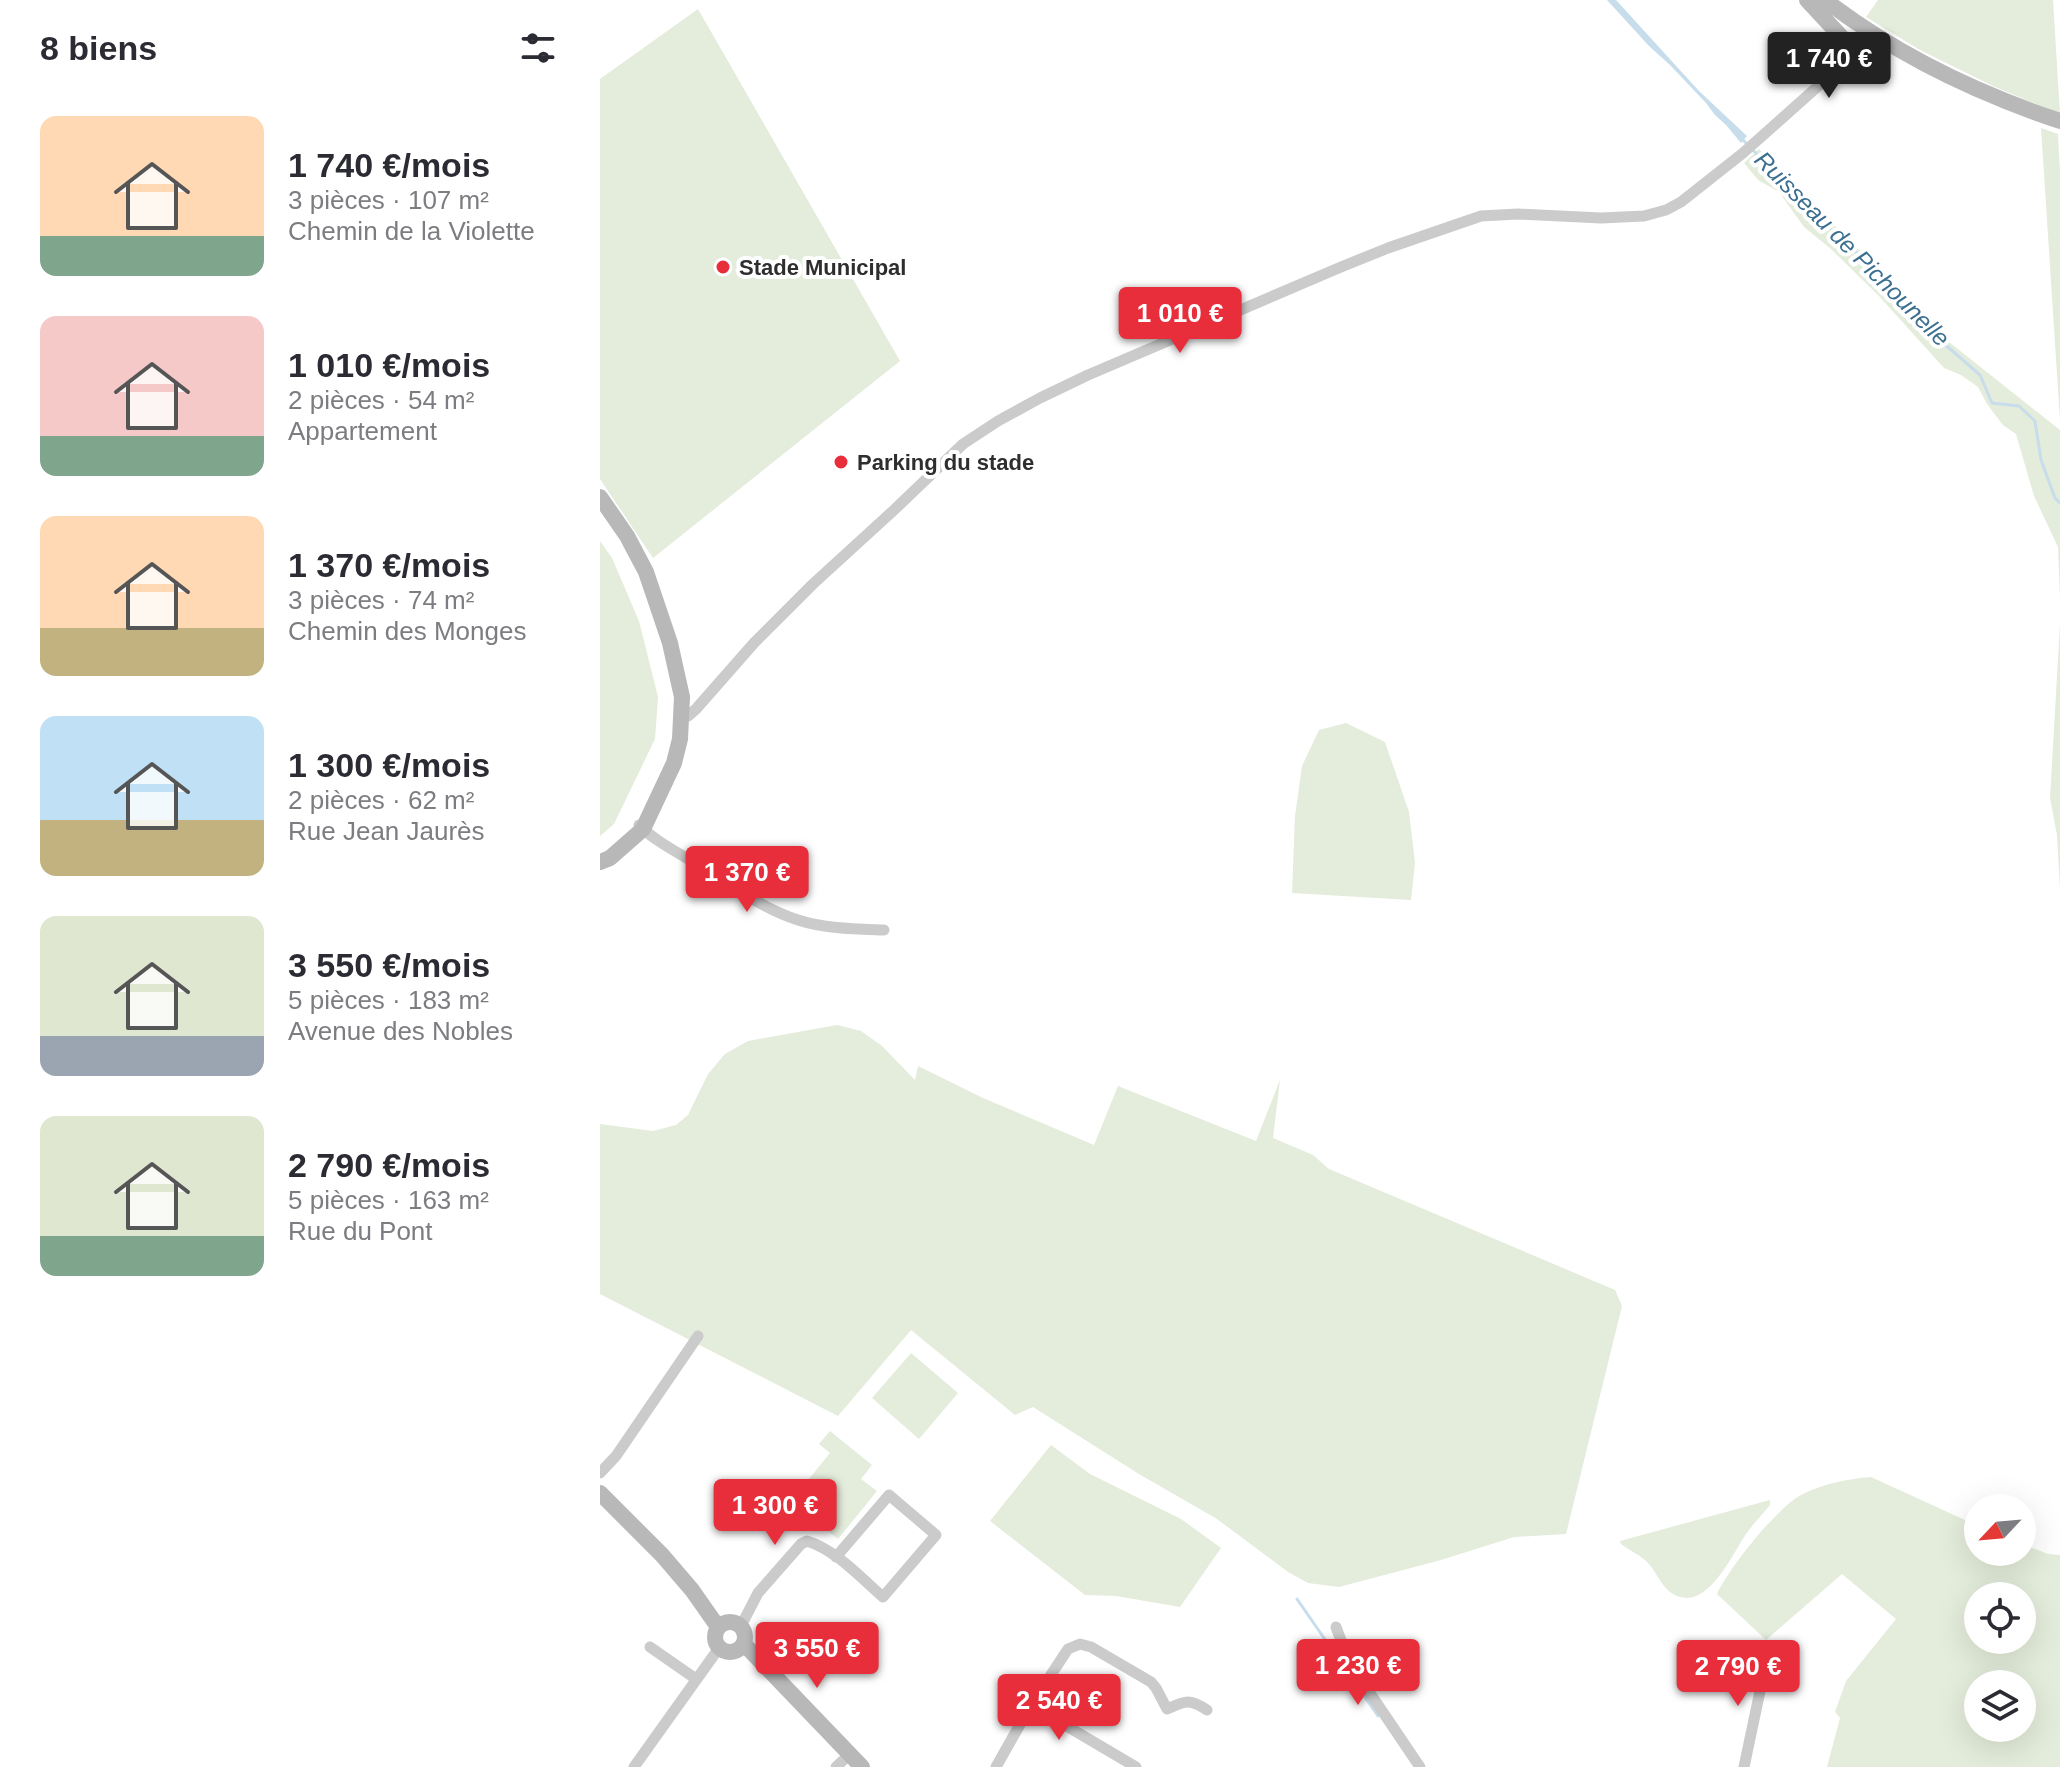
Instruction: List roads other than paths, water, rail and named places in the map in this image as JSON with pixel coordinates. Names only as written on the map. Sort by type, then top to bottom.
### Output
[{"type":"street","points":[[1807,0],[1848,44],[1852,56]]},
{"type":"street","points":[[1825,0],[1853,21],[1955,80],[2060,121]]},
{"type":"street","points":[[688,716],[813,584],[963,444],[998,421],[1040,398],[1388,248],[1481,216],[1518,214],[1601,218],[1644,216],[1666,210],[1681,202],[1743,153],[1875,34]]},
{"type":"street","points":[[600,497],[639,557],[659,606],[682,697],[680,739],[640,827],[600,861]]},
{"type":"street","points":[[640,827],[727,883],[797,920],[830,928],[884,930]]},
{"type":"street","points":[[600,1473],[616,1456],[698,1336]]},
{"type":"street","points":[[600,1493],[662,1555],[718,1627]]},
{"type":"street","points":[[741,1626],[758,1593],[807,1541],[816,1543],[836,1557],[883,1597],[936,1535],[889,1495],[836,1557]]},
{"type":"street","points":[[730,1622],[741,1626],[745,1633],[741,1648],[732,1652],[719,1648],[714,1637],[718,1627],[730,1622]]},
{"type":"street","points":[[1336,1627],[1349,1662],[1420,1767]]},
{"type":"street","points":[[744,1644],[862,1767]]},
{"type":"street","points":[[996,1767],[1031,1705],[1068,1649],[1080,1644],[1091,1647],[1151,1682],[1167,1709],[1185,1701],[1195,1702],[1207,1710]]},
{"type":"street","points":[[650,1647],[696,1679]]},
{"type":"street","points":[[634,1767],[719,1648]]},
{"type":"street","points":[[1744,1767],[1763,1677],[1763,1652]]},
{"type":"street","points":[[1031,1705],[1136,1767]]},
{"type":"street","points":[[836,1767],[850,1754]]},
{"type":"water","points":[[1607,0],[1616,0],[1699,91],[1747,136],[1741,143],[1706,103]]},
{"type":"waterway","name":"Ruisseau de Pichounelle","points":[[1743,140],[1889,286],[1909,313],[1980,375],[1992,403],[2019,406],[2035,421],[2041,460],[2055,498],[2060,503]]},
{"type":"waterway","points":[[1297,1599],[1378,1716]]},
{"type":"place","name":"Stade Municipal","points":[[723,267]]},
{"type":"place","name":"Parking du stade","points":[[841,462]]}]
